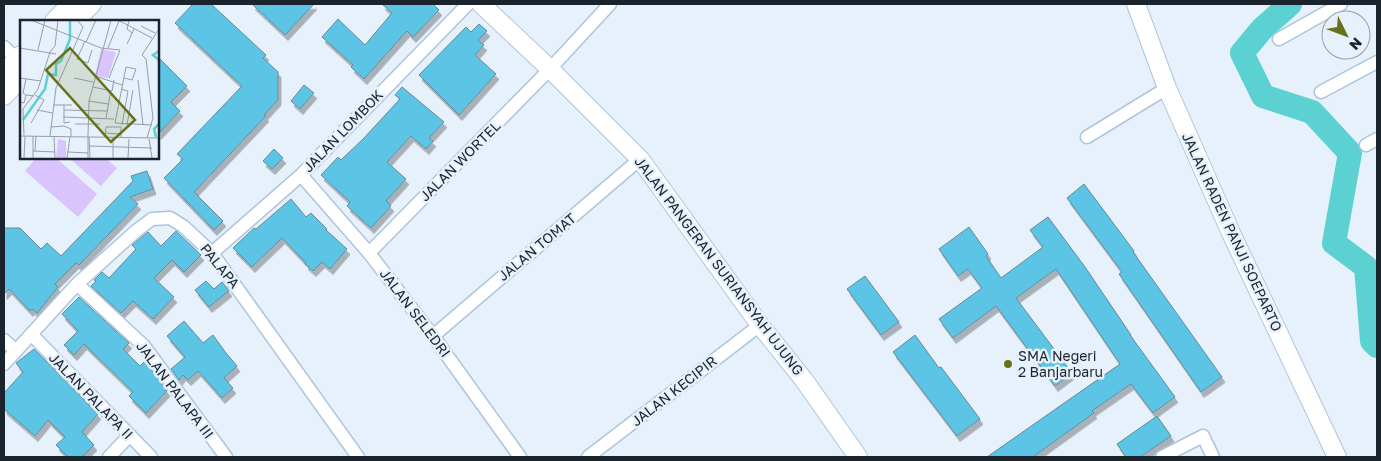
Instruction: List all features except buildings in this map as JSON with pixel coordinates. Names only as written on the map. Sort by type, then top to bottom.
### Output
[{"type":"main road","points":[[55,20],[71,4]]},
{"type":"main road","points":[[76,20],[92,4]]},
{"type":"main road","name":"JALAN PANGERAN SURIANSYAH UJUNG","points":[[480,4],[640,159],[760,325],[804,380],[858,457]]},
{"type":"main road","name":"JALAN RADEN PANJI SOEPARTO","points":[[1136,4],[1166,88],[1231,234],[1337,457]]},
{"type":"main road","points":[[4,73],[19,57]]},
{"type":"main road","points":[[4,96],[20,79]]},
{"type":"street","name":"JALAN LOMBOK","points":[[212,253],[300,175],[468,4]]},
{"type":"street","name":"JALAN WORTEL","points":[[369,253],[550,70],[610,4]]},
{"type":"street","points":[[1279,38],[1341,4]]},
{"type":"street","points":[[4,47],[19,57]]},
{"type":"street","points":[[1321,92],[1377,62]]},
{"type":"street","points":[[1087,138],[1166,88]]},
{"type":"street","name":"JALAN TOMAT","points":[[433,336],[640,159]]},
{"type":"street","name":"JALAN SELEDRI","points":[[300,175],[369,253],[433,336],[520,457]]},
{"type":"street","name":"PALAPA","points":[[4,364],[77,284],[136,231],[152,220],[170,218],[183,226],[212,253],[358,457]]},
{"type":"street","name":"JALAN PALAPA III","points":[[77,284],[144,346],[226,457]]},
{"type":"street","name":"JALAN KECIPIR","points":[[588,457],[760,325]]},
{"type":"street","name":"JALAN PALAPA II","points":[[31,334],[151,457]]},
{"type":"street","points":[[4,340],[16,351]]},
{"type":"street","points":[[110,457],[130,436]]},
{"type":"street","points":[[1162,457],[1202,436],[1213,457]]},
{"type":"shaded area","points":[[35,159],[57,159],[97,194],[78,217],[25,171]]},
{"type":"shaded area","points":[[70,159],[106,159],[117,168],[101,186]]},
{"type":"waterway","points":[[1290,4],[1262,29],[1242,53],[1263,96],[1312,112],[1350,153],[1334,243],[1366,267],[1372,341],[1377,346]]},
{"type":"place","name":"SMA Negeri 2 Banjarbaru","points":[[1008,364]]}]
